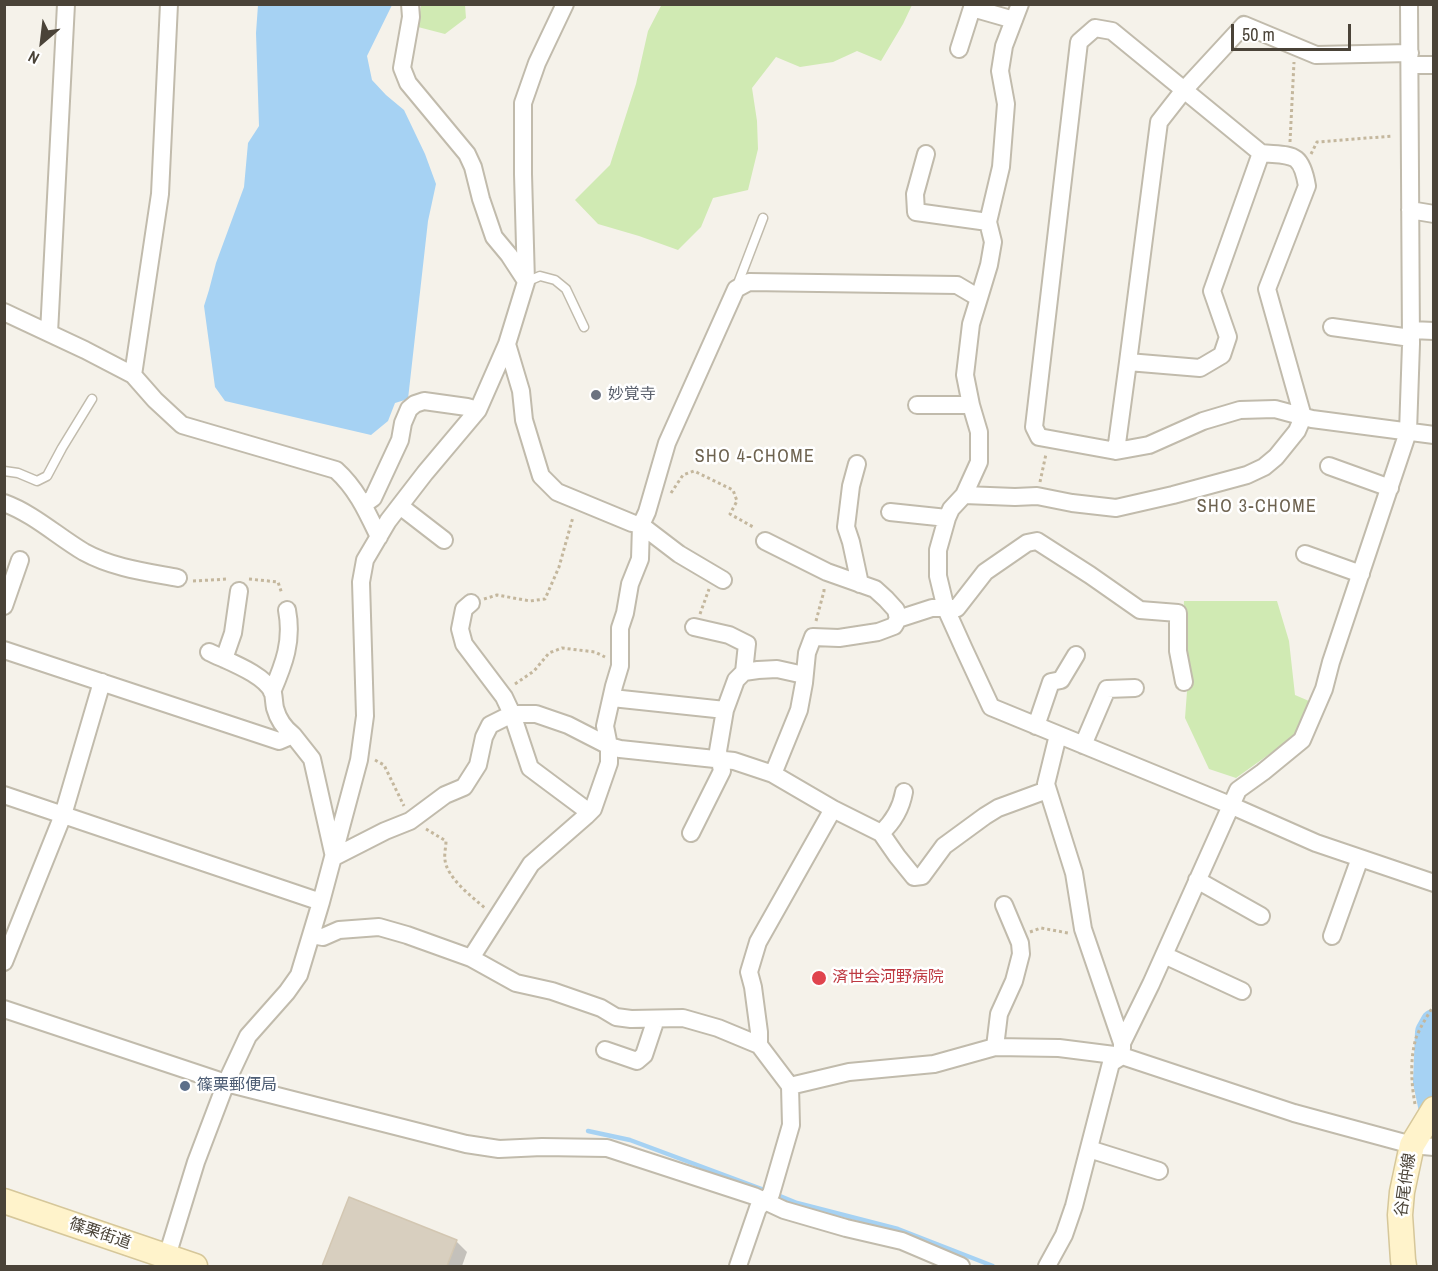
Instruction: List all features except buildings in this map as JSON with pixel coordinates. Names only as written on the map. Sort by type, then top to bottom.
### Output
[{"type":"main road","name":"谷尾仲線","points":[[1404,1266],[1400,1215],[1402,1192],[1426,1134]]},
{"type":"main road","name":"篠栗街道","points":[[4,1202],[165,1262],[195,1266]]},
{"type":"street","points":[[49,333],[66,4]]},
{"type":"street","points":[[133,375],[160,194],[169,4]]},
{"type":"street","points":[[410,4],[411,17],[402,68],[408,83],[467,154],[473,166],[494,237],[526,282]]},
{"type":"street","points":[[165,1262],[196,1162],[226,1083],[248,1036],[299,975],[334,857],[359,760],[365,716],[361,582],[365,560],[388,521],[477,410],[507,344],[526,282],[524,103],[537,63],[565,4]]},
{"type":"street","points":[[1047,1266],[1064,1236],[1074,1206],[1112,1063],[1122,1049],[1230,805],[1238,790],[1302,740],[1324,689],[1408,432],[1411,334],[1409,4]]},
{"type":"street","points":[[959,49],[972,8],[1017,12],[1004,46],[1000,71],[1006,104],[1001,167],[988,222],[993,242],[989,265],[971,324],[965,375],[979,432],[979,462],[964,495],[951,508],[946,518],[938,550],[938,576],[946,609],[991,707],[1230,805],[1316,843],[1434,883]]},
{"type":"street","points":[[1116,451],[1159,122],[1185,90],[1244,25],[1316,55],[1410,59],[1434,65]]},
{"type":"street","points":[[964,495],[1037,496],[1072,504],[1116,508],[1173,495],[1247,475],[1264,467],[1297,431],[1303,417],[1267,289],[1307,186],[1304,169],[1298,160],[1289,156],[1261,153],[1112,31],[1095,28],[1079,42],[1034,427],[1039,437],[1116,451],[1149,445],[1203,421],[1240,410],[1275,409],[1303,417],[1434,435]]},
{"type":"street","points":[[1128,362],[1200,368],[1222,355],[1228,337],[1212,291],[1261,153]]},
{"type":"street","points":[[926,154],[915,194],[916,212],[988,222]]},
{"type":"street","points":[[1410,210],[1434,214]]},
{"type":"street","points":[[471,958],[531,864],[592,809],[600,789],[609,763],[609,746],[605,726],[620,666],[620,628],[630,584],[640,559],[641,525],[667,443],[736,289],[749,282],[957,285],[979,298]]},
{"type":"street","points":[[4,312],[133,375],[154,400],[182,425],[336,470],[349,482],[379,537]]},
{"type":"street","points":[[1332,327],[1411,334],[1434,331]]},
{"type":"street","points":[[507,344],[521,391],[524,420],[541,476],[558,492],[641,525],[679,554],[719,578]]},
{"type":"street","points":[[363,505],[373,498],[400,440],[409,409],[424,401],[477,410]]},
{"type":"street","points":[[917,405],[971,405]]},
{"type":"street","points":[[857,464],[851,486],[846,527],[860,584]]},
{"type":"street","points":[[1329,466],[1390,488]]},
{"type":"street","points":[[4,503],[18,508],[83,551],[110,564],[178,578]]},
{"type":"street","points":[[400,506],[444,540]]},
{"type":"street","points":[[890,512],[946,518]]},
{"type":"street","points":[[765,541],[827,572],[874,589],[896,610],[898,619],[894,626],[878,632],[839,638],[813,638],[807,653],[799,710],[773,774]]},
{"type":"street","points":[[898,619],[932,608],[957,608],[985,572],[1027,543],[1037,541],[1140,610],[1178,613],[1178,651],[1184,682]]},
{"type":"street","points":[[1305,554],[1361,574]]},
{"type":"street","points":[[4,606],[20,560]]},
{"type":"street","points":[[238,591],[233,633],[217,656],[263,681],[272,692],[276,711],[285,728],[312,759],[334,857]]},
{"type":"street","points":[[471,603],[464,609],[460,629],[464,644],[501,692],[512,714],[530,768],[589,812]]},
{"type":"street","points":[[272,692],[282,669],[289,642],[287,610]]},
{"type":"street","points":[[691,833],[722,771],[718,751],[725,710],[736,680],[744,672],[747,644],[729,635],[694,627]]},
{"type":"street","points":[[4,650],[279,741],[293,735]]},
{"type":"street","points":[[1036,726],[1051,682],[1061,680],[1076,654]]},
{"type":"street","points":[[744,672],[777,669],[804,675]]},
{"type":"street","points":[[4,962],[63,815],[102,682]]},
{"type":"street","points":[[1083,745],[1107,689],[1134,688]]},
{"type":"street","points":[[612,698],[725,710]]},
{"type":"street","points":[[334,857],[410,821],[446,795],[464,787],[478,765],[484,737],[490,725],[512,714],[536,714],[568,725],[609,746],[620,749],[734,761],[773,774],[881,833],[914,877],[922,876],[944,846],[985,816],[998,808],[1047,790]]},
{"type":"street","points":[[1058,735],[1046,784],[1047,790],[1074,873],[1084,934],[1122,1049]]},
{"type":"street","points":[[881,833],[890,825],[902,804],[904,792]]},
{"type":"street","points":[[4,795],[321,902]]},
{"type":"street","points":[[759,1045],[753,987],[749,972],[758,942],[833,808]]},
{"type":"street","points":[[1332,936],[1360,858]]},
{"type":"street","points":[[1197,880],[1261,916]]},
{"type":"street","points":[[995,1047],[999,1014],[1014,981],[1021,954],[1020,942],[1004,905]]},
{"type":"street","points":[[311,935],[323,937],[339,930],[379,927],[471,958],[516,983],[552,991],[601,1008],[616,1017],[684,1018],[718,1028],[759,1045],[790,1086],[791,1125],[771,1194],[758,1208],[738,1266]]},
{"type":"street","points":[[1164,955],[1242,991]]},
{"type":"street","points":[[4,1009],[226,1083],[466,1144],[499,1149],[607,1148],[754,1196],[784,1210],[902,1241],[961,1266]]},
{"type":"street","points":[[605,1050],[638,1060],[644,1055],[656,1019]]},
{"type":"street","points":[[790,1086],[849,1072],[934,1064],[995,1047],[1122,1049],[1294,1113],[1426,1134]]},
{"type":"street","points":[[1089,1149],[1159,1172]]},
{"type":"lane","points":[[736,289],[763,218]]},
{"type":"lane","points":[[526,282],[540,276],[555,280],[566,289],[584,327]]},
{"type":"lane","points":[[4,471],[18,473],[37,481],[47,476],[92,399]]},
{"type":"path","points":[[1289,156],[1295,47]]},
{"type":"path","points":[[1304,169],[1317,142],[1410,135]]},
{"type":"path","points":[[1037,496],[1050,439]]},
{"type":"path","points":[[671,493],[682,475],[694,471],[733,490],[737,501],[730,514],[754,527],[765,541]]},
{"type":"path","points":[[471,603],[497,595],[530,601],[545,599],[559,567],[570,524],[579,502]]},
{"type":"path","points":[[813,638],[824,591],[823,578],[827,572]]},
{"type":"path","points":[[694,627],[719,578]]},
{"type":"path","points":[[501,692],[534,671],[549,652],[562,648],[595,652],[620,660]]},
{"type":"path","points":[[360,751],[384,765],[401,796],[410,821],[446,841],[444,860],[454,880],[496,918]]},
{"type":"path","points":[[1017,936],[1041,928],[1084,934]]},
{"type":"path","points":[[1426,1134],[1416,1111],[1412,1062],[1416,1038],[1434,1005]]},
{"type":"green space","points":[[662,4],[912,5],[881,61],[857,51],[833,62],[800,67],[776,57],[752,88],[758,149],[748,190],[713,198],[701,227],[678,250],[598,224],[575,200],[610,165],[636,84],[648,31]]},
{"type":"green space","points":[[421,5],[465,5],[466,18],[445,34],[418,27]]},
{"type":"green space","points":[[1184,601],[1277,601],[1289,641],[1295,695],[1309,701],[1296,735],[1236,778],[1209,769],[1185,718],[1188,678],[1181,651]]},
{"type":"water","points":[[258,5],[392,5],[367,56],[372,80],[404,110],[425,154],[436,184],[428,221],[408,399],[395,403],[388,421],[371,435],[225,401],[215,387],[204,306],[216,263],[244,187],[248,143],[259,126],[256,33]]},
{"type":"waterway","points":[[1434,1023],[1429,1032],[1427,1082],[1434,1115]]},
{"type":"waterway","points":[[588,1131],[630,1140],[767,1191]]},
{"type":"waterway","points":[[775,1194],[797,1203],[898,1229],[993,1266]]},
{"type":"place","name":"妙覚寺","points":[[596,395]]},
{"type":"place","name":"済世会河野病院","points":[[819,978]]},
{"type":"place","name":"篠栗郵便局","points":[[185,1086]]},
{"type":"district","name":"SHO 4-CHOME","points":[[755,457]]},
{"type":"district","name":"SHO 3-CHOME","points":[[1257,507]]}]
